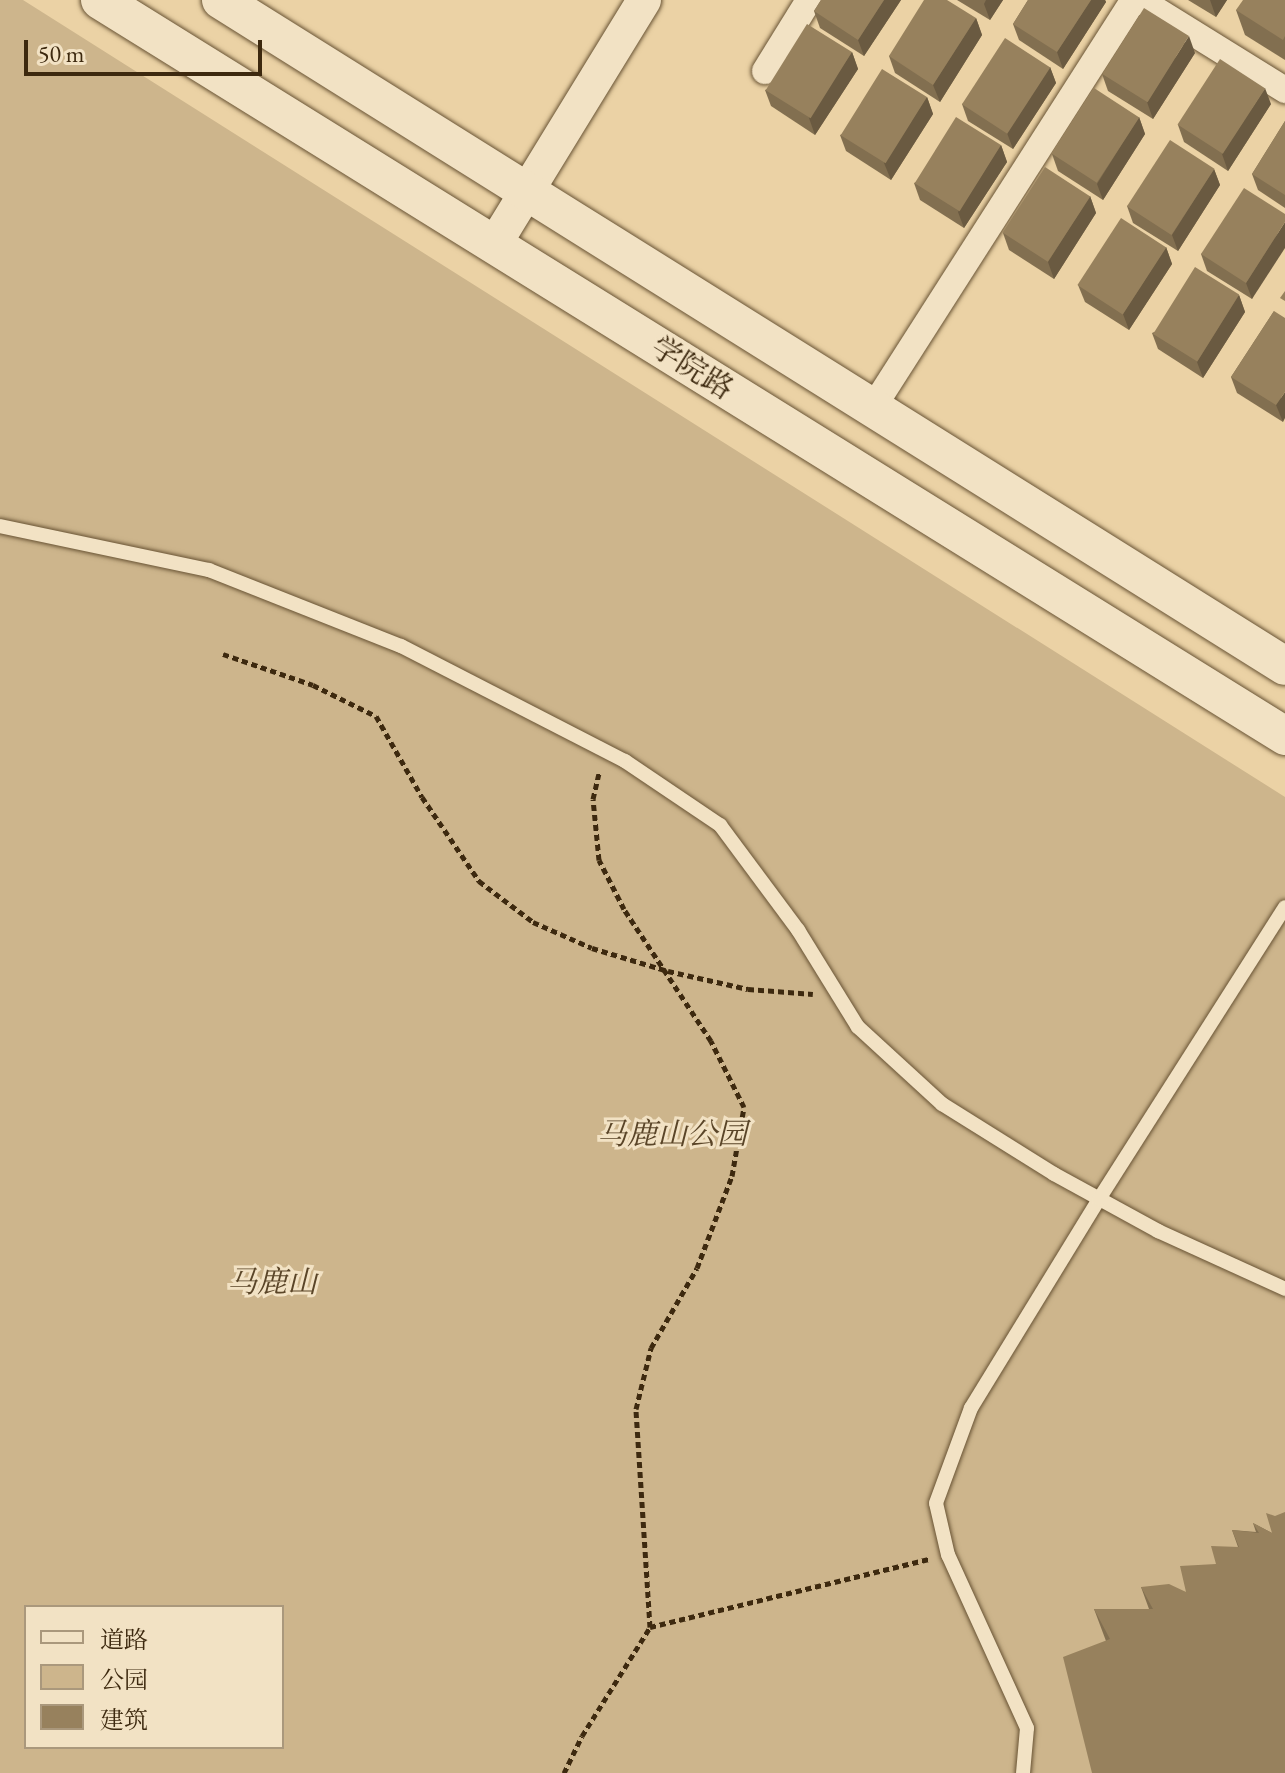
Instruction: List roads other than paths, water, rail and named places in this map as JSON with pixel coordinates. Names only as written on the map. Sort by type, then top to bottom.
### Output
[{"type":"main road","name":"学院路","points":[[100,0],[1285,736]]},
{"type":"main road","name":"学院路","points":[[221,0],[527,195],[1283,661]]},
{"type":"street","points":[[494,245],[644,0]]},
{"type":"street","points":[[765,71],[809,0]]},
{"type":"street","points":[[872,409],[1137,0],[1285,90]]},
{"type":"lane","points":[[0,526],[209,570],[401,646],[605,751],[720,825],[798,930],[858,1027],[942,1104],[1158,1231],[1285,1289]]},
{"type":"lane","points":[[1023,1773],[1027,1728],[948,1555],[936,1503],[971,1408],[1099,1199],[1285,907]]},
{"type":"park label","name":"马鹿山公园","points":[[672,1134]]},
{"type":"park label","name":"马鹿山","points":[[272,1282]]}]
